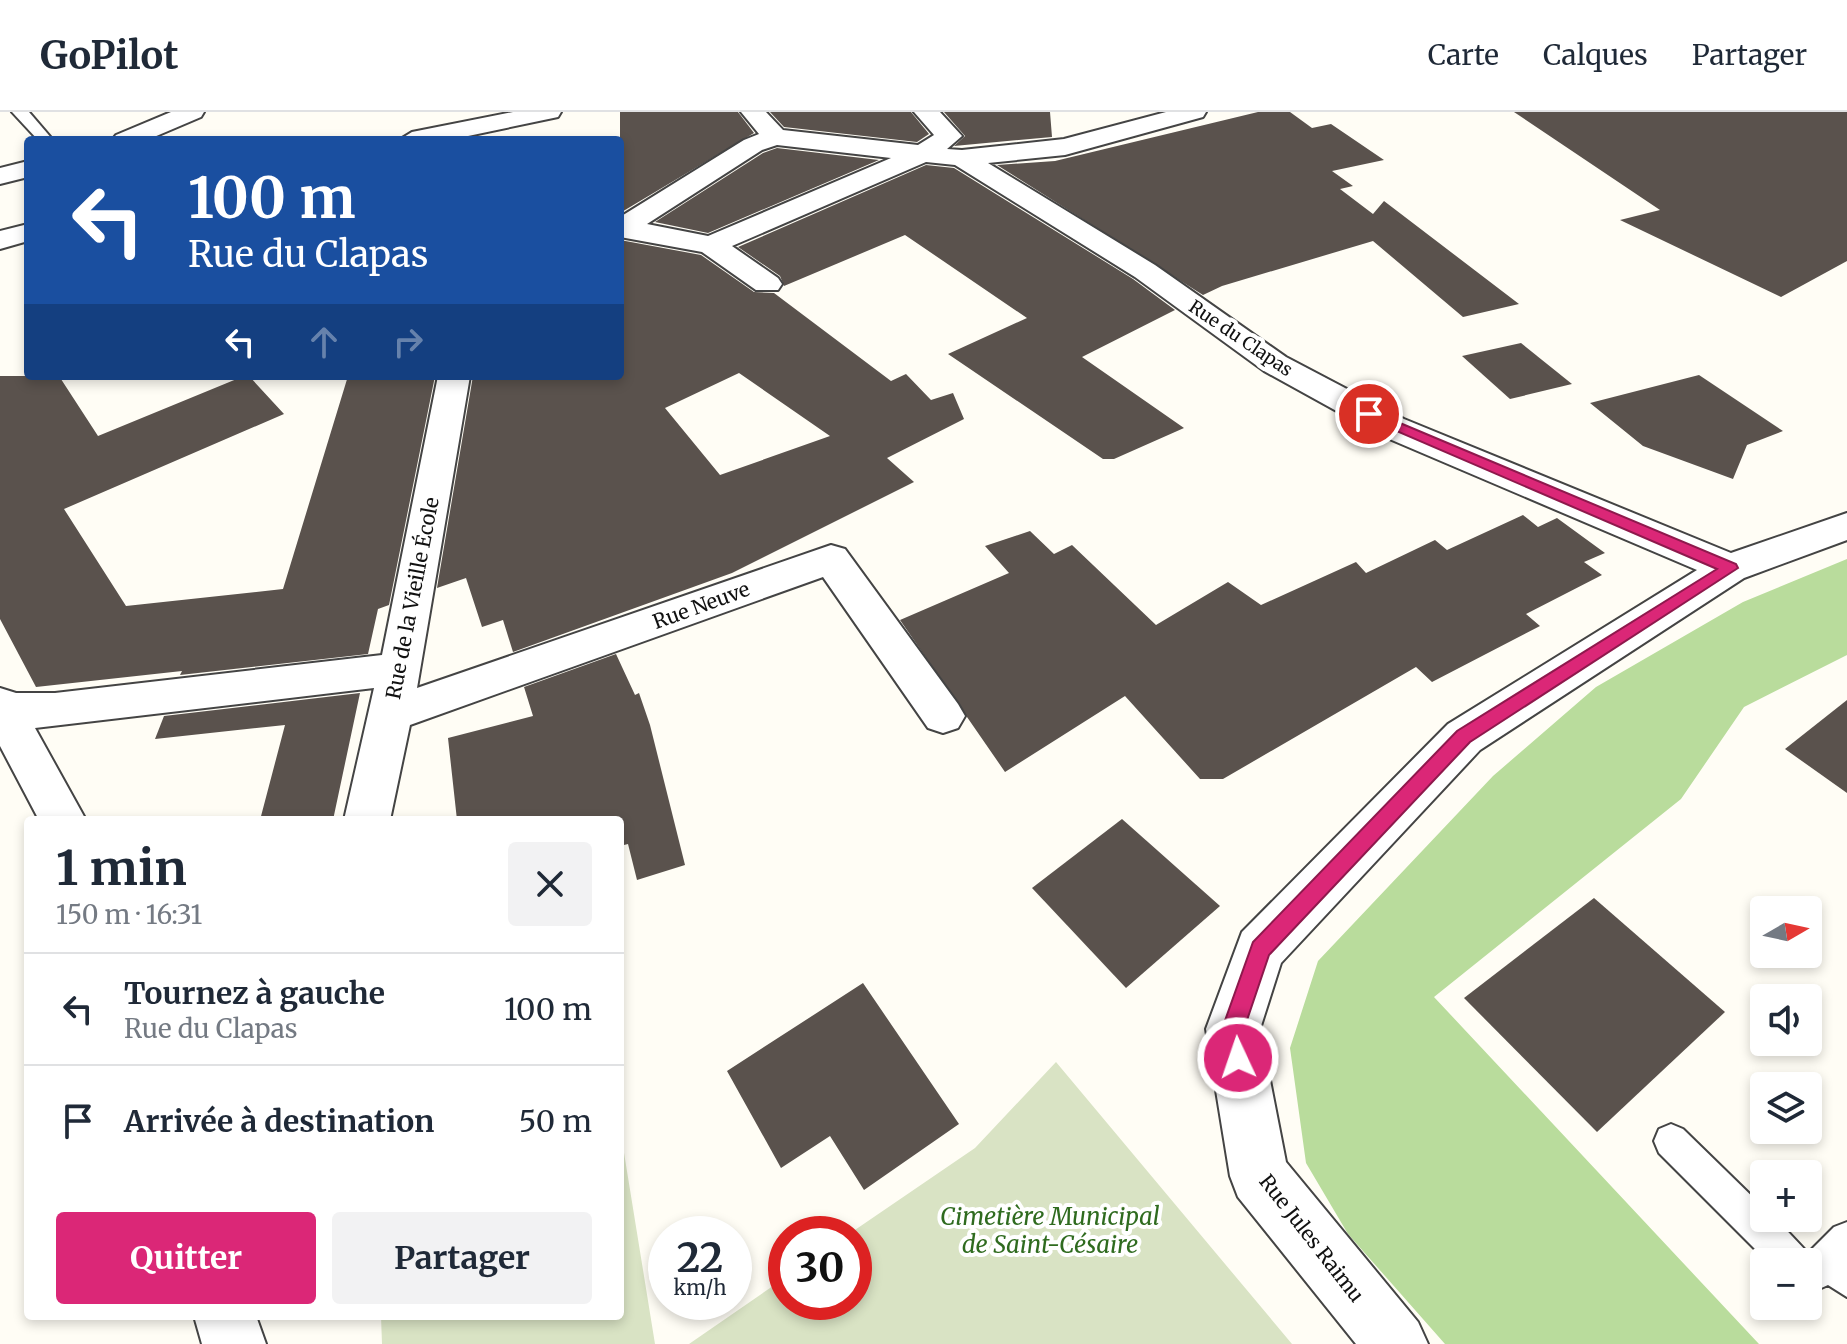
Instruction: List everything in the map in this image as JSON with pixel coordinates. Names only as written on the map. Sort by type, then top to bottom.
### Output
[{"type":"street","points":[[135,136],[192,112]]},
{"type":"street","points":[[435,112],[450,136]]},
{"type":"street","points":[[455,136],[549,112]]},
{"type":"street","points":[[624,228],[777,140],[753,112]]},
{"type":"street","points":[[711,245],[922,154],[949,136],[926,112]]},
{"type":"street","points":[[962,158],[1065,147],[1194,112]]},
{"type":"street","name":"Rue du Clapas","points":[[777,140],[962,158],[1145,271],[1275,364],[1392,427],[1730,568]]},
{"type":"street","points":[[0,176],[24,170]]},
{"type":"street","points":[[624,229],[711,245],[767,284]]},
{"type":"street","points":[[0,240],[24,233]]},
{"type":"street","name":"Rue de la Vieille École","points":[[368,816],[400,669],[453,380]]},
{"type":"street","name":"Rue Jules Raimu","points":[[1396,1344],[1259,1176],[1233,1029],[1260,949],[1464,737],[1730,568],[1847,526]]},
{"type":"street","name":"Rue Neuve","points":[[389,715],[831,559],[943,716]]},
{"type":"street","points":[[2,708],[55,710],[400,669]]},
{"type":"street","points":[[2,708],[61,816]]},
{"type":"street","points":[[226,1320],[234,1344]]},
{"type":"lane","points":[[22,112],[43,136]]},
{"type":"lane","points":[[1671,1141],[1825,1263]]},
{"type":"green space","points":[[1847,559],[1847,655],[1744,707],[1681,799],[1434,997],[1759,1344],[1445,1344],[1348,1234],[1306,1163],[1290,1048],[1318,961],[1493,776],[1596,687],[1743,602]]},
{"type":"green space","name":"Cimetière Municipal de Saint-Césaire","points":[[1056,1062],[1292,1344],[689,1344],[724,1320],[752,1320],[752,1300],[768,1289],[768,1320],[872,1320],[872,1218],[975,1148]]},
{"type":"green space","points":[[624,1153],[648,1301],[648,1320],[651,1320],[655,1344],[382,1344],[381,1320],[624,1320]]},
{"type":"building","points":[[620,112],[738,112],[754,133],[624,211],[624,136],[620,136]]},
{"type":"building","points":[[770,112],[911,112],[929,134],[917,142],[784,127]]},
{"type":"building","points":[[944,112],[1050,112],[1052,137],[954,146],[965,136]]},
{"type":"building","points":[[1258,112],[1290,112],[1312,128],[1331,124],[1384,160],[1332,171],[1353,186],[1340,189],[1373,214],[1384,201],[1519,304],[1463,317],[1373,241],[1222,286],[1203,295],[997,165],[1055,161]]},
{"type":"building","points":[[1514,112],[1847,112],[1847,261],[1781,297],[1620,220],[1660,210]]},
{"type":"building","points":[[777,148],[879,160],[708,233],[655,222],[763,153]]},
{"type":"building","points":[[926,165],[954,168],[1133,279],[1175,310],[1082,357],[1184,428],[1114,459],[1103,459],[948,354],[1027,318],[905,235],[784,286],[780,276],[738,247]]},
{"type":"building","points":[[624,241],[701,255],[754,292],[774,293],[891,381],[906,374],[931,400],[953,393],[964,419],[887,458],[914,482],[732,573],[513,652],[503,620],[482,627],[466,578],[437,588],[472,380],[624,380]],"holes":[[[739,373],[830,436],[720,475],[665,408]]]},
{"type":"building","points":[[1521,343],[1572,384],[1510,399],[1462,356]]},
{"type":"building","points":[[1699,375],[1783,431],[1747,445],[1733,479],[1643,446],[1590,403]]},
{"type":"building","points":[[0,376],[24,376],[24,380],[62,380],[98,436],[234,380],[253,380],[284,414],[64,509],[126,606],[283,589],[347,380],[434,380],[389,605],[378,609],[368,654],[36,687],[0,619]]},
{"type":"building","points":[[1523,515],[1538,527],[1557,518],[1605,553],[1584,562],[1602,575],[1526,614],[1540,626],[1432,682],[1416,667],[1223,779],[1200,779],[1125,696],[1005,772],[900,620],[1009,573],[985,546],[1030,531],[1054,554],[1072,545],[1156,625],[1228,582],[1261,605],[1356,562],[1366,573],[1435,540],[1447,550]]},
{"type":"building","points":[[616,654],[635,695],[639,693],[650,725],[685,865],[637,880],[628,844],[624,845],[624,816],[457,816],[448,738],[533,716],[524,687]]},
{"type":"building","points":[[360,693],[334,816],[261,816],[285,725],[155,739],[164,716]]},
{"type":"building","points":[[1847,700],[1847,793],[1785,749]]},
{"type":"building","points":[[1122,819],[1220,906],[1126,988],[1032,888]]},
{"type":"building","points":[[1594,898],[1725,1012],[1597,1132],[1464,998]]},
{"type":"building","points":[[863,983],[959,1124],[864,1190],[830,1136],[781,1168],[727,1071]]},
{"type":"route","points":[[1238,1058],[1233,1029],[1260,949],[1464,737],[1730,568],[1392,427],[1369,414]]}]
